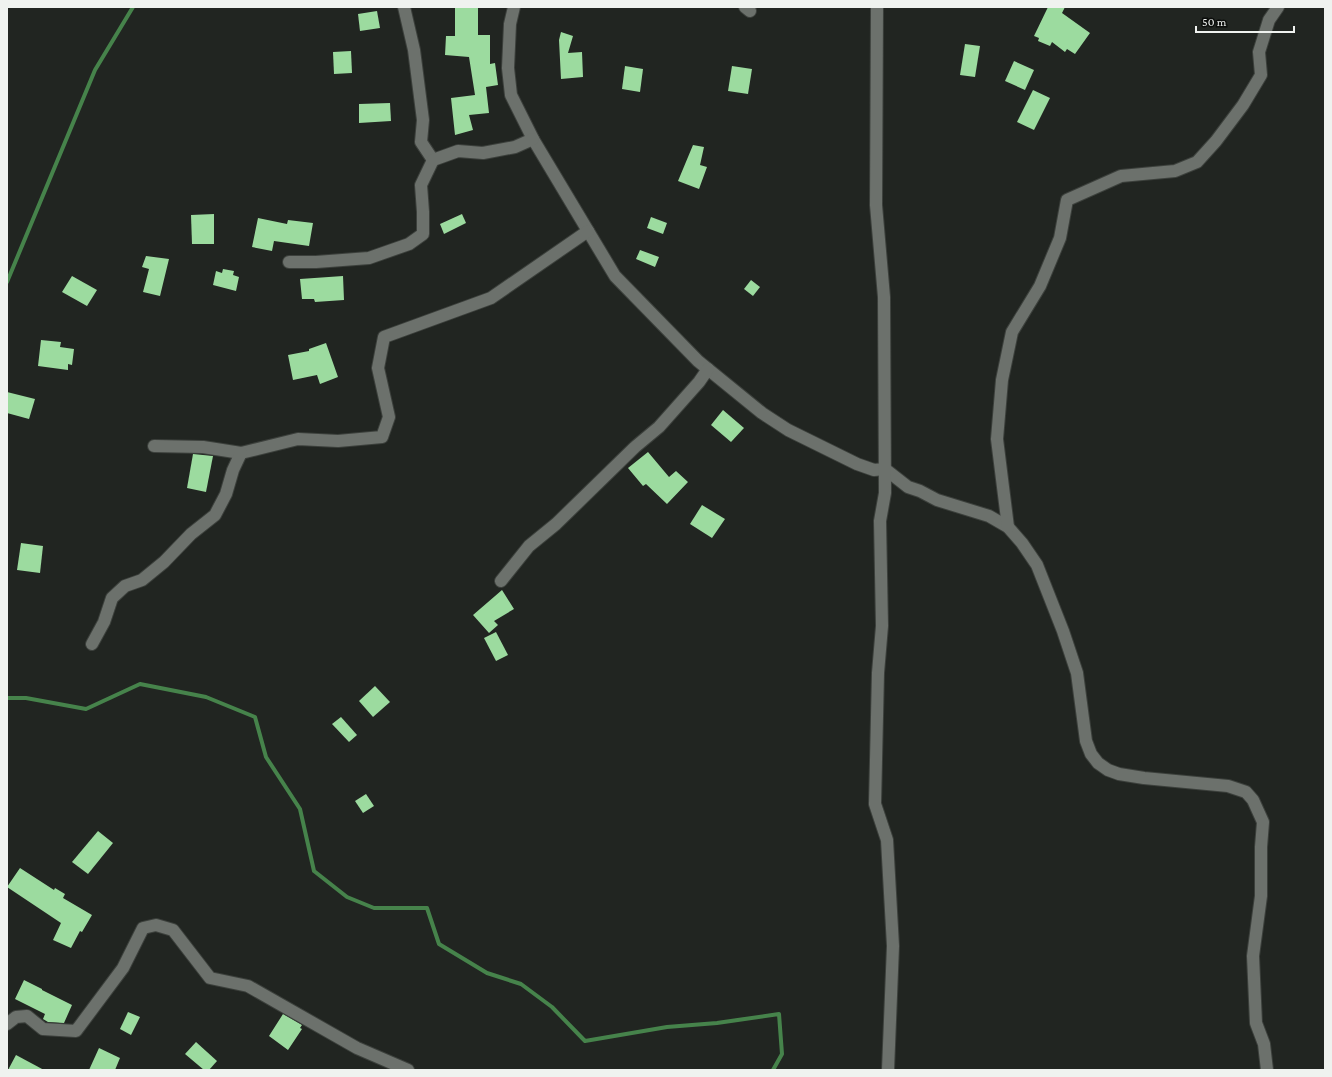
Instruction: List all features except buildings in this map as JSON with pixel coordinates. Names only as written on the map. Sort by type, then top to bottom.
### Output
[{"type":"street","points":[[404,7],[414,50],[423,120],[421,142],[433,160]]},
{"type":"street","points":[[514,7],[510,24],[508,68],[511,95],[533,139],[615,276],[698,361],[762,413],[788,430],[857,464],[874,470],[885,469],[908,487],[920,491],[937,500],[989,516],[1008,527],[1022,543],[1037,565],[1053,603],[1076,672],[1086,741],[1091,754],[1098,763],[1113,772],[1144,778],[1228,786],[1246,792],[1253,800],[1263,822],[1261,846],[1261,896],[1252,956],[1256,1022],[1264,1044],[1268,1070]]},
{"type":"street","points":[[877,7],[876,205],[884,297],[885,493],[880,521],[882,626],[878,672],[875,804],[887,840],[893,946],[888,1070]]},
{"type":"street","points":[[1008,527],[997,439],[1002,380],[1012,332],[1040,286],[1060,238],[1068,200],[1121,176],[1176,171],[1197,162],[1216,141],[1243,105],[1261,75],[1259,52],[1270,20],[1278,7]]},
{"type":"street","points":[[289,262],[316,262],[369,258],[409,244],[423,234],[421,185],[433,160],[458,151],[483,153],[515,147],[533,139]]},
{"type":"street","points":[[154,446],[203,447],[241,453],[298,439],[338,441],[382,437],[389,417],[378,368],[384,336],[491,298],[588,231]]},
{"type":"street","points":[[501,581],[529,546],[556,524],[635,447],[659,427],[699,382],[708,369]]},
{"type":"street","points":[[92,644],[104,622],[112,598],[124,586],[142,580],[164,562],[191,534],[215,515],[226,494],[233,470],[241,453]]},
{"type":"street","points":[[7,1024],[16,1016],[28,1016],[43,1029],[76,1031],[123,968],[143,928],[156,925],[173,930],[210,978],[248,986],[357,1048],[408,1070]]},
{"type":"waterway","points":[[7,282],[95,70],[133,7]]},
{"type":"waterway","points":[[7,698],[26,698],[86,709],[140,684],[206,697],[255,717],[266,757],[300,809],[314,871],[347,897],[374,908],[427,908],[439,944],[487,973],[521,984],[552,1007],[585,1041],[667,1027],[717,1023],[779,1014],[782,1054],[773,1070]]}]
